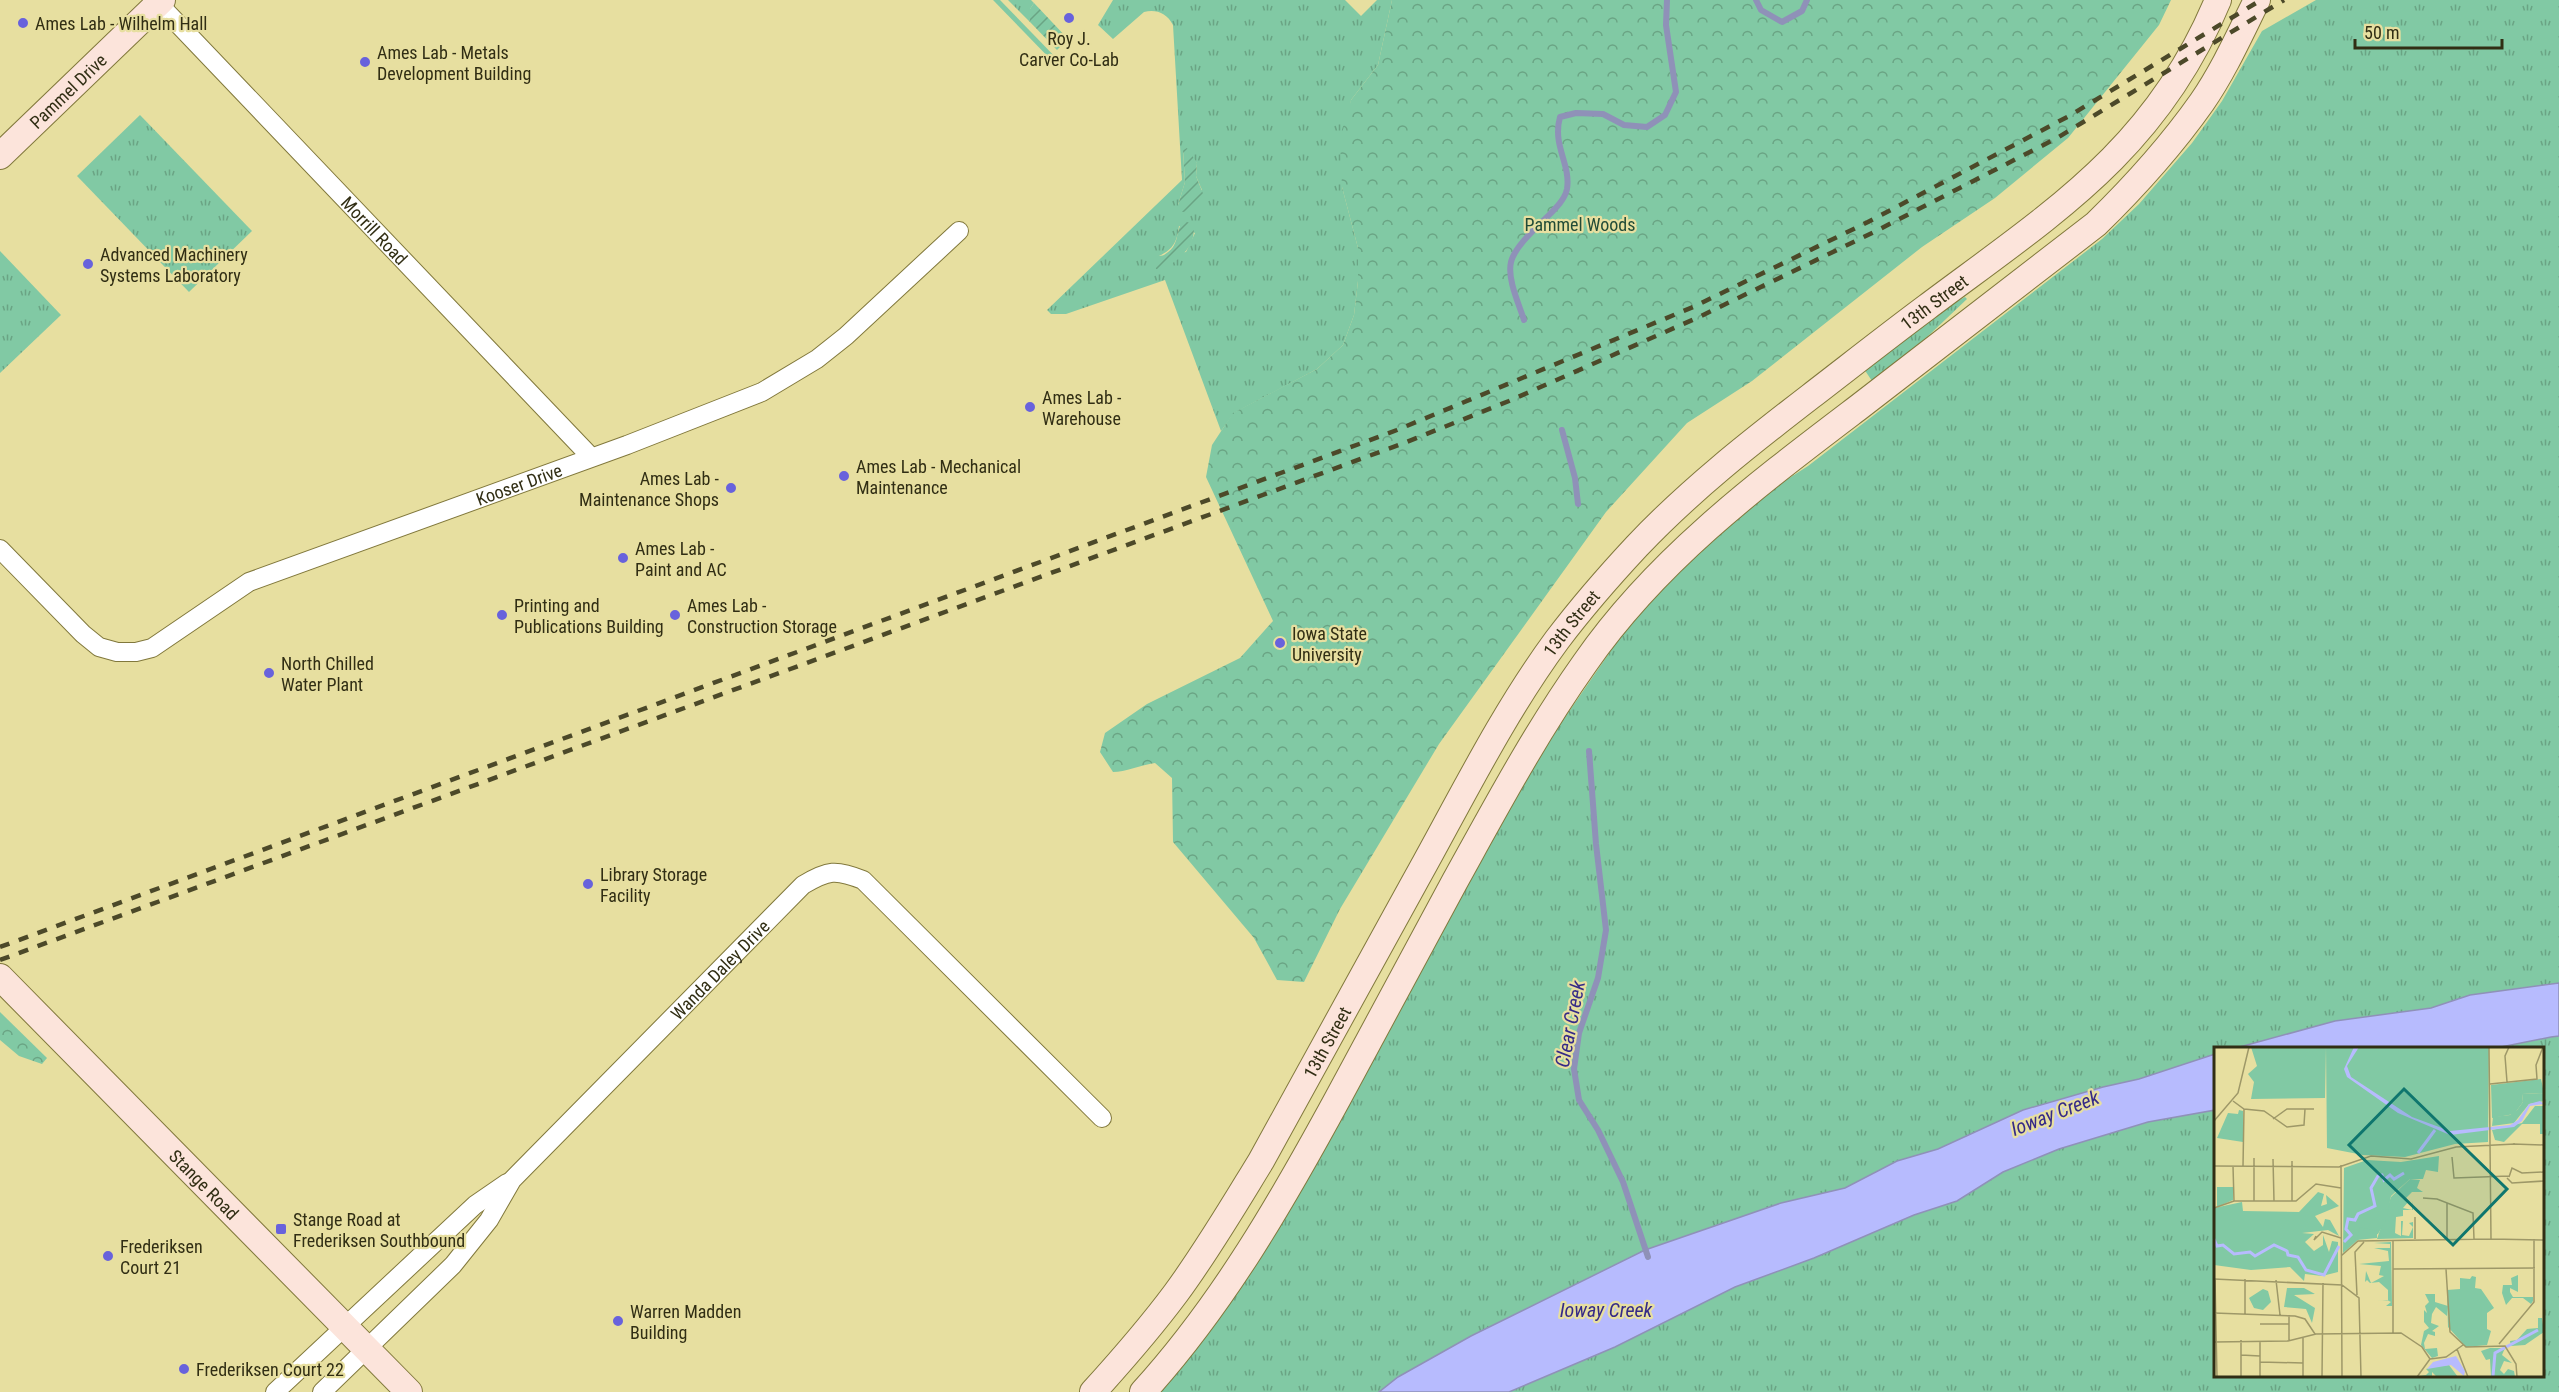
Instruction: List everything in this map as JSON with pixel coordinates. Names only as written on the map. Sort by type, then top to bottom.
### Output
[{"type":"main road","name":"13th Street","points":[[1093,1392],[1177,1293],[1222,1224],[1261,1161],[1509,714],[1557,641],[1597,591],[1647,537],[1730,459],[2061,208],[2104,168],[2141,129],[2176,83],[2202,40],[2218,0]]},
{"type":"main road","name":"13th Street","points":[[1143,1392],[1209,1310],[1254,1246],[1296,1175],[1482,832],[1534,742],[1586,662],[1624,612],[1667,565],[1758,484],[2096,224],[2134,187],[2166,150],[2203,100],[2230,55],[2257,0]]},
{"type":"main road","name":"Pammel Drive","points":[[0,156],[160,2]]},
{"type":"main road","name":"Stange Road","points":[[0,977],[409,1392]]},
{"type":"street","name":"Morrill Road","points":[[160,2],[591,457]]},
{"type":"street","name":"Kooser Drive","points":[[0,549],[83,634],[99,647],[117,652],[136,652],[152,648],[249,582],[741,401],[789,378],[818,359],[846,336],[959,231]]},
{"type":"street","name":"Wanda Daley Drive","points":[[322,1392],[453,1265],[489,1220],[512,1180],[803,885],[824,873],[843,872],[863,880],[1102,1118]]},
{"type":"street","points":[[274,1392],[475,1205],[512,1180]]},
{"type":"green space","points":[[993,0],[1000,0],[1062,64],[1057,66]]},
{"type":"green space","points":[[1008,0],[1031,0],[1034,3],[1030,9],[1030,22]]},
{"type":"green space","points":[[1113,0],[1345,0],[1361,16],[1377,0],[1392,0],[1378,65],[1351,100],[1342,187],[1358,248],[1358,281],[1354,315],[1343,345],[1317,369],[1234,413],[1221,431],[1165,280],[1066,314],[1051,314],[1047,310],[1182,180],[1173,25],[1168,17],[1161,13],[1144,12],[1113,39],[1098,25]],"holes":[[[1183,151],[1197,163],[1196,176],[1202,190],[1178,205],[1185,182]],[[1179,226],[1195,233],[1186,252],[1159,256],[1174,244]]]},
{"type":"green space","name":"Pammel Woods","points":[[1392,0],[2171,0],[2159,25],[2068,138],[1995,198],[1922,247],[1752,381],[1687,423],[1606,512],[1439,744],[1340,909],[1304,982],[1277,980],[1254,938],[1173,842],[1172,778],[1155,763],[1113,772],[1100,752],[1105,733],[1147,704],[1240,658],[1273,621],[1206,477],[1212,445],[1233,413],[1317,369],[1343,345],[1354,315],[1358,281],[1358,248],[1342,187],[1340,141],[1351,100],[1378,65]]},
{"type":"green space","points":[[2316,0],[2559,0],[2559,1392],[1158,1392],[1548,742],[1625,630],[1669,579],[1749,504],[1808,466],[2102,239],[2139,204],[2192,143],[2222,101],[2262,31]]},
{"type":"green space","points":[[1034,3],[1068,39],[1057,50],[1030,22],[1030,9]]},
{"type":"green space","points":[[140,115],[252,231],[189,292],[77,176]]},
{"type":"green space","points":[[1187,148],[1197,163],[1196,176],[1204,196],[1197,211],[1182,212],[1178,205],[1185,182],[1183,150]]},
{"type":"green space","points":[[1184,221],[1193,224],[1193,239],[1190,245],[1181,257],[1162,270],[1156,269],[1155,263],[1173,247]]},
{"type":"green space","points":[[0,251],[61,315],[0,373]]},
{"type":"green space","points":[[1965,297],[1967,299],[1925,339],[1872,381],[1864,369],[1935,314]]},
{"type":"green space","points":[[0,1012],[47,1058],[42,1064],[19,1056],[0,1040]]},
{"type":"water","points":[[2559,983],[2559,1036],[2501,1047],[2240,1047],[2335,1021],[2431,1008],[2470,995]]},
{"type":"water","name":"Ioway Creek","points":[[2214,1054],[2214,1110],[2148,1122],[2059,1149],[2003,1172],[1957,1201],[1914,1215],[1814,1258],[1735,1287],[1615,1347],[1509,1392],[1379,1392],[1398,1377],[1471,1336],[1645,1250],[1781,1203],[1845,1188],[1897,1161],[1938,1149],[2023,1110],[2139,1079]]},
{"type":"waterway","name":"Clear Creek","points":[[1524,320],[1512,284],[1511,262],[1522,243],[1557,206],[1566,193],[1568,180],[1558,137],[1560,117],[1576,113],[1603,114],[1624,125],[1647,127],[1665,115],[1676,92],[1666,25],[1667,0]]},
{"type":"waterway","name":"Clear Creek","points":[[1756,0],[1761,10],[1782,22],[1802,11],[1807,0]]},
{"type":"waterway","name":"Clear Creek","points":[[1562,430],[1575,478],[1578,504]]},
{"type":"waterway","name":"Clear Creek","points":[[1589,751],[1596,844],[1606,930],[1598,978],[1579,1033],[1574,1069],[1579,1100],[1598,1130],[1623,1182],[1648,1257]]},
{"type":"railway","points":[[0,947],[1397,430],[1693,307],[1868,222],[2069,116],[2261,0]]},
{"type":"railway","points":[[0,960],[1404,443],[1509,401],[1699,317],[1874,232],[2057,138],[2284,0]]},
{"type":"place","name":"Roy J. Carver Co-Lab","points":[[1069,18]]},
{"type":"place","name":"Ames Lab - Wilhelm Hall","points":[[23,23]]},
{"type":"place","name":"Ames Lab - Metals Development Building","points":[[365,62]]},
{"type":"place","name":"Advanced Machinery Systems Laboratory","points":[[88,264]]},
{"type":"place","name":"Ames Lab - Warehouse","points":[[1030,407]]},
{"type":"place","name":"Ames Lab - Mechanical Maintenance","points":[[844,476]]},
{"type":"place","name":"Ames Lab - Maintenance Shops","points":[[731,488]]},
{"type":"place","name":"Ames Lab - Paint and AC","points":[[623,558]]},
{"type":"place","name":"Printing and Publications Building","points":[[502,615]]},
{"type":"place","name":"Ames Lab - Construction Storage","points":[[675,615]]},
{"type":"place","name":"Iowa State University","points":[[1280,643]]},
{"type":"place","name":"North Chilled Water Plant","points":[[269,673]]},
{"type":"place","name":"Library Storage Facility","points":[[588,884]]},
{"type":"place","name":"Stange Road at Frederiksen Southbound","points":[[281,1229]]},
{"type":"place","name":"Frederiksen Court 21","points":[[108,1256]]},
{"type":"place","name":"Warren Madden Building","points":[[618,1321]]},
{"type":"place","name":"Frederiksen Court 22","points":[[184,1369]]}]
